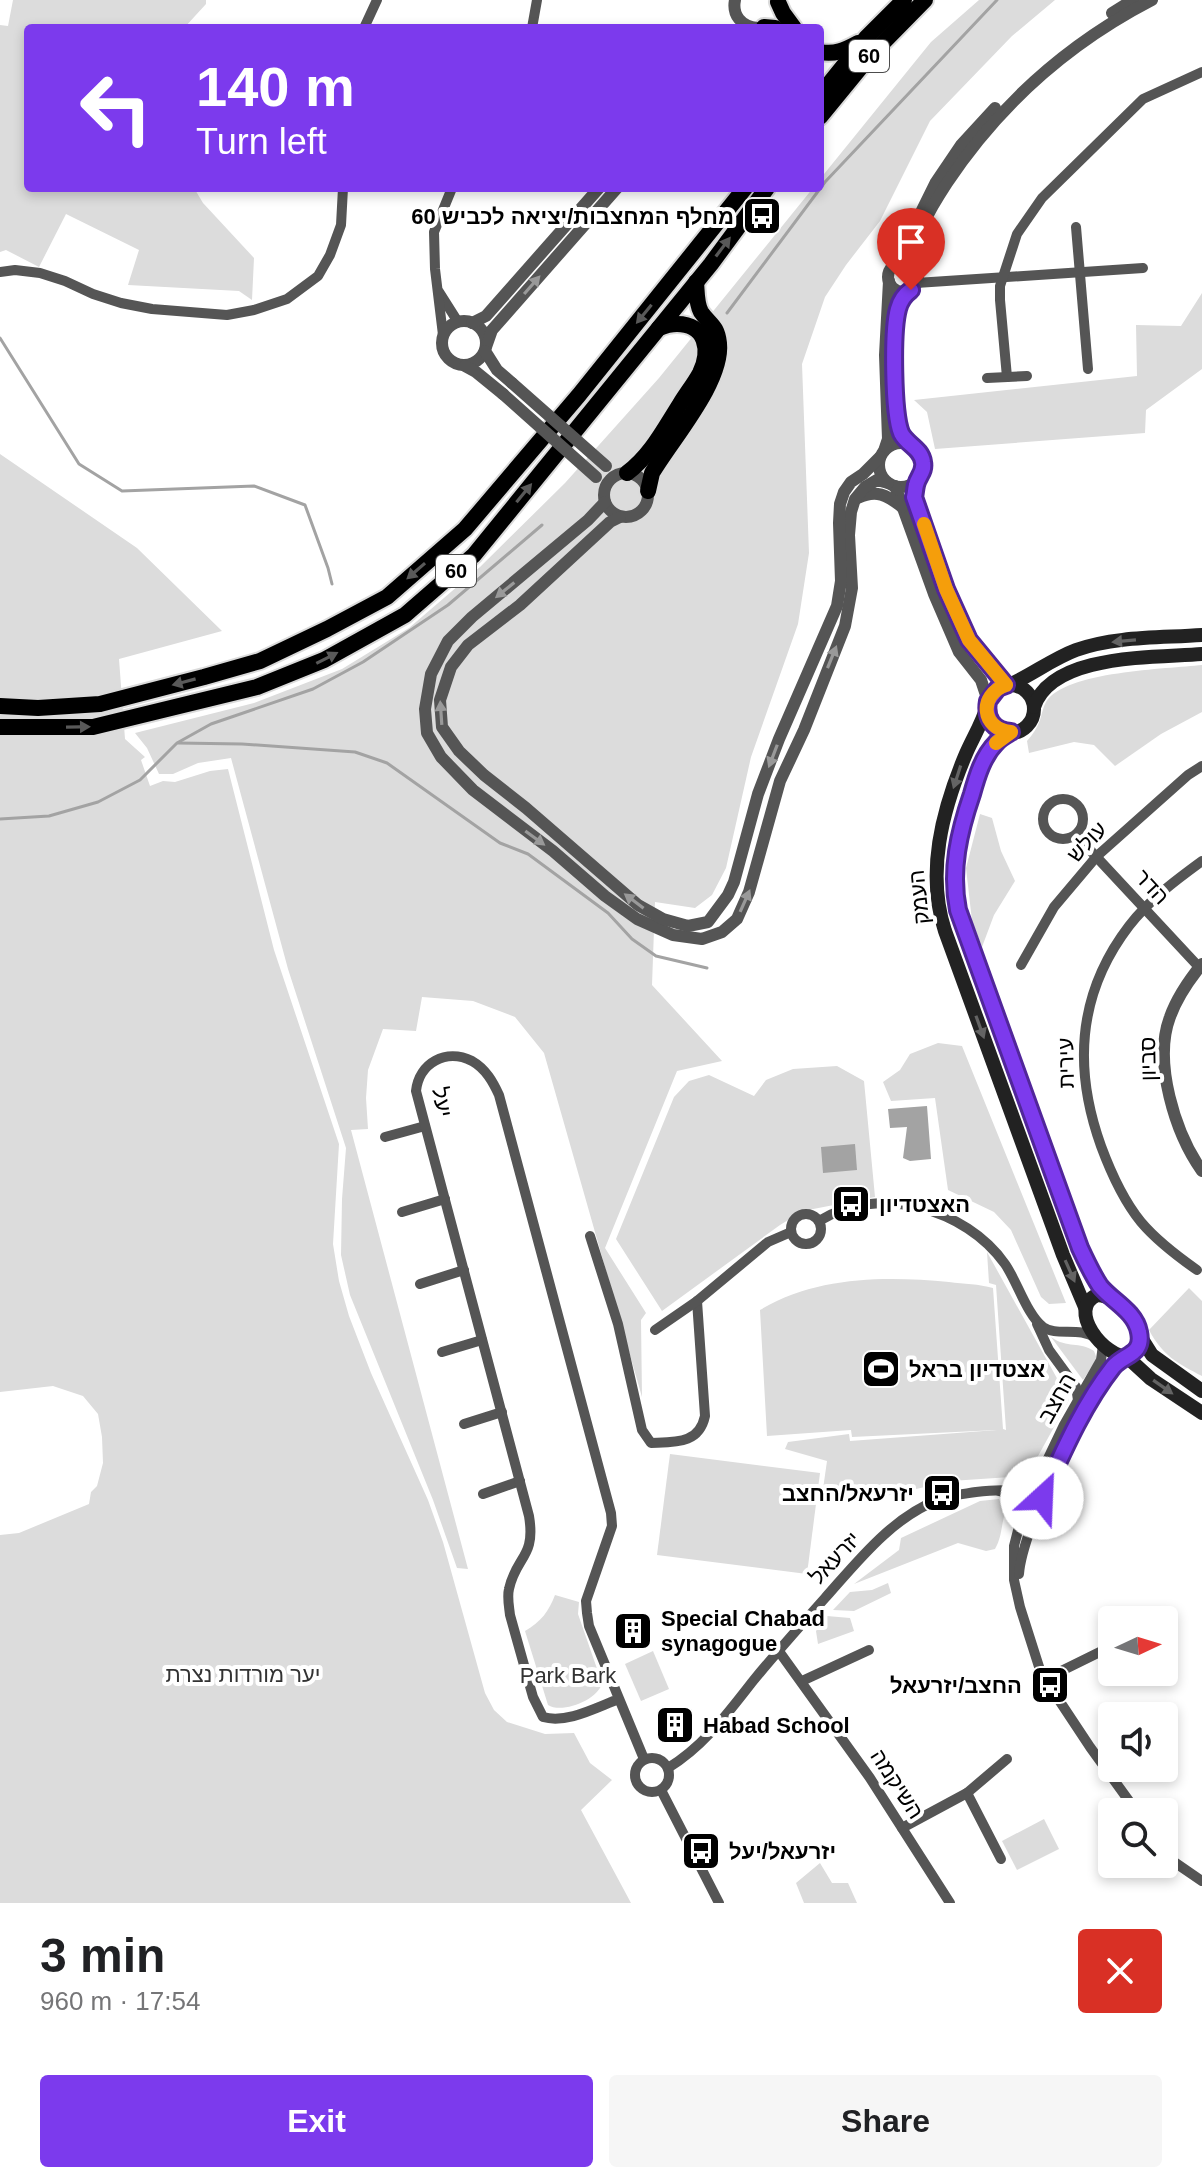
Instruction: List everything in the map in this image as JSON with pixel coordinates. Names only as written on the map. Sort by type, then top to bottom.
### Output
[{"type":"highway","name":"60","points":[[824,90],[866,38],[904,0]]},
{"type":"highway","name":"60","points":[[824,112],[870,56],[925,0]]},
{"type":"highway","points":[[778,1],[791,24]]},
{"type":"highway","points":[[824,52],[838,52],[866,38]]},
{"type":"highway","name":"60","points":[[0,706],[38,708],[100,704],[218,673],[260,661],[387,597],[465,529],[579,395],[742,192]]},
{"type":"highway","name":"60","points":[[0,727],[93,727],[257,687],[324,660],[405,615],[474,555],[696,282],[764,192]]},
{"type":"highway","points":[[648,491],[652,473],[714,377],[720,355],[717,331],[697,301],[696,282]]},
{"type":"highway","points":[[624,473],[641,462],[658,439],[700,372],[705,356],[706,341],[701,332],[676,324],[659,328]]},
{"type":"main road","points":[[1202,635],[1088,646],[1060,656],[998,688],[987,703],[988,717],[997,729],[1011,732],[1021,730],[1029,723],[1041,692],[1068,674],[1093,664],[1202,654]]},
{"type":"main road","points":[[1007,685],[1027,692],[1034,707]]},
{"type":"main road","name":"העמק","points":[[987,703],[981,724],[959,771],[941,833],[936,866],[937,901],[945,931],[1085,1310]]},
{"type":"main road","name":"העמק","points":[[1011,732],[990,749],[977,777],[956,852],[956,899],[1080,1248],[1097,1282],[1110,1297]]},
{"type":"main road","points":[[1202,1391],[1152,1355],[1133,1318],[1117,1301],[1102,1295],[1087,1301],[1085,1310],[1091,1330],[1100,1342],[1202,1413]]},
{"type":"main road","points":[[1125,1357],[1135,1353],[1139,1347],[1139,1334]]},
{"type":"street","points":[[366,24],[377,0]]},
{"type":"street","points":[[533,24],[537,0]]},
{"type":"street","points":[[987,703],[981,680],[959,652],[940,609],[904,509],[892,485],[880,471],[888,439],[885,355],[890,271],[936,182],[976,128],[1034,70],[1082,33],[1133,0]]},
{"type":"street","points":[[1007,685],[969,640],[946,589],[914,497],[923,461],[900,430],[893,352],[897,312],[917,275],[914,268],[915,246],[926,220],[983,134],[1024,89],[1065,55],[1103,28],[1152,0]]},
{"type":"street","points":[[768,24],[774,19],[778,1]]},
{"type":"street","points":[[1007,377],[1000,300],[1002,277],[1017,234],[1042,198],[1143,99],[1202,72]]},
{"type":"street","points":[[0,272],[40,273],[93,294],[152,309],[227,315],[254,310],[287,299],[318,276],[341,225],[343,192]]},
{"type":"street","points":[[437,286],[448,308],[483,332],[485,349],[497,370],[612,472],[640,478],[648,491],[648,499],[641,512],[628,518],[613,514],[596,477],[503,394],[476,372],[458,365],[442,350],[443,335],[437,286],[434,232],[450,192]]},
{"type":"street","points":[[443,335],[447,329],[486,316],[595,192]]},
{"type":"street","points":[[465,366],[479,360],[492,330],[613,192]]},
{"type":"street","points":[[1076,227],[1088,369]]},
{"type":"street","points":[[895,265],[903,263],[914,268]]},
{"type":"street","points":[[889,281],[895,290],[1002,277],[1143,268]]},
{"type":"street","points":[[987,378],[1027,376]]},
{"type":"street","points":[[620,517],[610,522],[520,605],[468,645],[451,667],[440,700],[442,727],[459,751],[484,775],[638,905],[663,919],[688,926],[708,922],[728,895],[758,794],[837,606],[841,581],[840,504],[844,492],[851,482],[896,443],[909,444]]},
{"type":"street","points":[[624,473],[609,481],[604,498],[588,520],[472,617],[448,641],[431,674],[425,709],[427,733],[441,757],[473,790],[553,851],[605,896],[637,919],[673,935],[702,939],[722,932],[737,919],[749,892],[780,781],[804,730],[845,626],[852,588],[849,535],[855,499],[865,487],[877,480],[910,486],[916,482]]},
{"type":"street","points":[[855,499],[877,492],[890,497],[904,509]]},
{"type":"street","name":"עולש","points":[[1021,965],[1054,907],[1097,856],[1202,766]]},
{"type":"street","name":"הדר","points":[[1065,798],[1079,805],[1084,818],[1076,835],[1063,839],[1050,834],[1043,817],[1048,804],[1065,798]]},
{"type":"street","name":"הדר","points":[[1076,835],[1201,965]]},
{"type":"street","name":"עירית","points":[[1197,1270],[1159,1241],[1128,1202],[1095,1129],[1083,1074],[1087,1016],[1094,991],[1118,941],[1145,908],[1202,861]]},
{"type":"street","name":"סביון","points":[[1199,1166],[1179,1127],[1164,1058],[1169,1019],[1181,992],[1201,965]]},
{"type":"street","name":"יעל","points":[[462,1057],[473,1062],[492,1080],[499,1095],[611,1513],[612,1526],[586,1601],[589,1626],[619,1699],[564,1718],[543,1717],[533,1697],[510,1615],[508,1602],[511,1583],[532,1537],[529,1516],[425,1126],[416,1091],[417,1081],[429,1063],[462,1057]]},
{"type":"street","points":[[385,1137],[425,1126]]},
{"type":"street","points":[[402,1212],[445,1199]]},
{"type":"street","points":[[819,1221],[841,1209],[908,1204],[955,1220],[980,1236],[1004,1261],[1049,1350],[1076,1387],[1078,1400]]},
{"type":"street","points":[[803,1214],[812,1215],[819,1221],[822,1230],[810,1245],[796,1241],[791,1232],[795,1219],[803,1214]]},
{"type":"street","points":[[655,1330],[697,1301],[768,1242],[791,1232]]},
{"type":"street","points":[[590,1236],[622,1337],[642,1430],[651,1443],[690,1439],[702,1428],[705,1416],[697,1301]]},
{"type":"street","points":[[420,1284],[464,1270]]},
{"type":"street","points":[[1064,1331],[1076,1325],[1085,1310]]},
{"type":"street","points":[[1031,1311],[1043,1327],[1083,1331],[1100,1342]]},
{"type":"street","points":[[442,1352],[482,1340]]},
{"type":"street","name":"החצב","points":[[1020,1607],[1018,1579],[1037,1496],[1078,1400],[1101,1360],[1100,1342]]},
{"type":"street","name":"החצב","points":[[1125,1357],[1114,1366],[1092,1399],[1020,1522],[1013,1560],[1020,1607],[1041,1673],[1127,1798]]},
{"type":"street","points":[[464,1424],[502,1412]]},
{"type":"street","points":[[483,1494],[520,1481]]},
{"type":"street","points":[[997,1490],[1005,1492],[1015,1503],[1020,1522]]},
{"type":"street","name":"יזרעאל","points":[[668,1768],[714,1731],[778,1650],[891,1529],[940,1499],[997,1490],[1018,1490],[1037,1496]]},
{"type":"street","name":"השיקמה","points":[[778,1650],[902,1828],[950,1903]]},
{"type":"street","points":[[802,1681],[869,1650]]},
{"type":"street","points":[[1045,1679],[1098,1653]]},
{"type":"street","points":[[619,1699],[644,1759]]},
{"type":"street","points":[[657,1758],[668,1768],[669,1781],[661,1790],[644,1791],[636,1782],[635,1771],[644,1759],[657,1758]]},
{"type":"street","points":[[902,1828],[967,1793],[1007,1759]]},
{"type":"street","points":[[661,1790],[719,1903]]},
{"type":"street","points":[[967,1793],[1001,1859]]},
{"type":"street","points":[[1178,1865],[1202,1881]]},
{"type":"green space","points":[[13,0],[206,0],[206,4],[188,24],[24,24],[24,192],[196,192],[254,258],[252,300],[239,291],[128,285],[139,250],[66,214],[39,267],[6,250],[0,252],[0,25],[8,26]]},
{"type":"green space","points":[[979,0],[1055,0],[1012,36],[930,121],[880,221],[825,297],[802,364],[809,553],[798,624],[751,757],[726,868],[712,895],[695,908],[655,902],[652,985],[722,1061],[677,1071],[605,1248],[646,1313],[641,1320],[642,1397],[544,1053],[515,1017],[473,1001],[422,997],[416,1031],[383,1029],[368,1070],[368,1129],[351,1130],[468,1569],[457,1568],[433,1500],[350,1295],[341,1255],[346,1148],[288,969],[231,758],[198,763],[173,774],[159,774],[147,748],[135,733],[254,703],[342,669],[409,628],[480,567],[565,483],[659,378],[810,192],[824,192],[824,174],[931,42]]},
{"type":"green space","points":[[1202,293],[1202,369],[1146,410],[1145,433],[935,449],[927,412],[914,400],[1137,376],[1136,325],[1181,326]]},
{"type":"green space","name":"יער מורדות נצרת","points":[[0,454],[137,548],[222,631],[119,659],[125,739],[145,757],[141,760],[150,786],[228,769],[274,950],[339,1144],[333,1244],[349,1316],[428,1500],[443,1542],[485,1693],[494,1710],[507,1722],[545,1734],[574,1733],[590,1763],[612,1780],[581,1810],[631,1903],[0,1903],[0,1535],[19,1533],[89,1504],[103,1463],[98,1414],[83,1396],[53,1386],[0,1392]]},
{"type":"green space","points":[[1202,665],[1202,712],[1161,734],[1115,766],[1094,745],[1074,742],[1029,753],[1027,741],[1038,726],[1046,702],[1057,692],[1073,684],[1118,673]]},
{"type":"green space","points":[[980,814],[992,818],[1001,851],[1015,881],[994,915],[982,947],[972,921],[966,868]]},
{"type":"green space","points":[[938,1043],[962,1046],[1066,1303],[1049,1304],[1041,1297],[1011,1230],[994,1212],[948,1190],[935,1098],[891,1101],[883,1082],[900,1070],[910,1054]]},
{"type":"green space","points":[[837,1066],[864,1081],[875,1197],[803,1211],[662,1311],[616,1239],[674,1097],[689,1081],[709,1075],[754,1096],[766,1080],[793,1069]]},
{"type":"green space","name":"אצטדיון בראל","points":[[987,1252],[1069,1400],[1027,1476],[951,1481],[881,1497],[822,1496],[827,1461],[785,1449],[788,1442],[849,1434],[850,1441],[997,1430],[852,1437],[851,1430],[767,1436],[760,1310],[804,1290],[852,1281],[925,1280],[993,1288],[1003,1429],[1006,1430],[996,1285],[989,1283]]},
{"type":"green space","points":[[1189,1288],[1202,1301],[1202,1376],[1171,1358],[1149,1330]]},
{"type":"green space","points":[[1051,1337],[1094,1351],[1097,1359],[1083,1380]]},
{"type":"green space","points":[[670,1454],[820,1473],[807,1574],[657,1555]]},
{"type":"green space","points":[[999,1499],[1005,1513],[995,1549],[986,1551],[958,1543],[854,1584],[899,1550],[901,1538],[980,1501]]},
{"type":"green space","points":[[888,1583],[891,1593],[854,1611],[833,1610],[850,1592],[872,1590]]},
{"type":"green space","name":"Park Bark","points":[[555,1595],[579,1602],[578,1614],[602,1683],[587,1700],[562,1708],[548,1705],[525,1631],[544,1616]]},
{"type":"green space","points":[[827,1616],[850,1618],[854,1631],[818,1644],[816,1631]]},
{"type":"green space","points":[[653,1651],[669,1689],[641,1701],[625,1664]]},
{"type":"green space","points":[[1044,1819],[1059,1849],[1017,1870],[1002,1841]]},
{"type":"green space","points":[[820,1863],[832,1883],[848,1883],[857,1903],[804,1903],[796,1883]]},
{"type":"shaded area","points":[[927,1106],[931,1159],[910,1161],[903,1158],[907,1127],[890,1128],[888,1109]]},
{"type":"shaded area","points":[[855,1144],[857,1170],[823,1173],[821,1147]]},
{"type":"waterway","points":[[824,183],[997,0]]},
{"type":"waterway","points":[[727,313],[818,192]]},
{"type":"waterway","points":[[0,338],[79,464],[122,491],[254,486],[305,505],[332,584]]},
{"type":"waterway","points":[[0,819],[49,816],[98,802],[140,780],[177,743],[211,724],[313,689],[363,662],[448,605],[542,525]]},
{"type":"waterway","points":[[178,743],[355,752],[387,763],[500,843],[528,854],[608,913],[632,939],[656,956],[707,968]]},
{"type":"slow traffic","points":[[924,524],[946,589],[969,640],[1006,685],[992,694],[986,709],[997,729],[1011,732],[996,743]]},
{"type":"place","name":"מחלף המחצבות/יציאה לכביש 60","points":[[762,216]]},
{"type":"place","name":"האצטדיון","points":[[851,1204]]},
{"type":"place","name":"אצטדיון בראל","points":[[881,1369]]},
{"type":"place","name":"יזרעאל/החצב","points":[[942,1493]]},
{"type":"place","name":"Special Chabad synagogue","points":[[633,1631]]},
{"type":"place","name":"החצב/יזרעאל","points":[[1050,1685]]},
{"type":"place","name":"Habad School","points":[[675,1725]]},
{"type":"place","name":"יזרעאל/יעל","points":[[701,1851]]},
{"type":"route","points":[[911,290],[901,300],[897,312],[893,352],[900,430],[923,461],[914,497],[946,589],[969,640],[1006,685],[998,688],[988,701],[988,717],[997,729],[1011,732],[990,749],[969,802],[956,852],[958,910],[1080,1248],[1097,1282],[1133,1318],[1140,1341],[1135,1353],[1118,1362],[1104,1380],[1075,1430],[1042,1498]]}]
